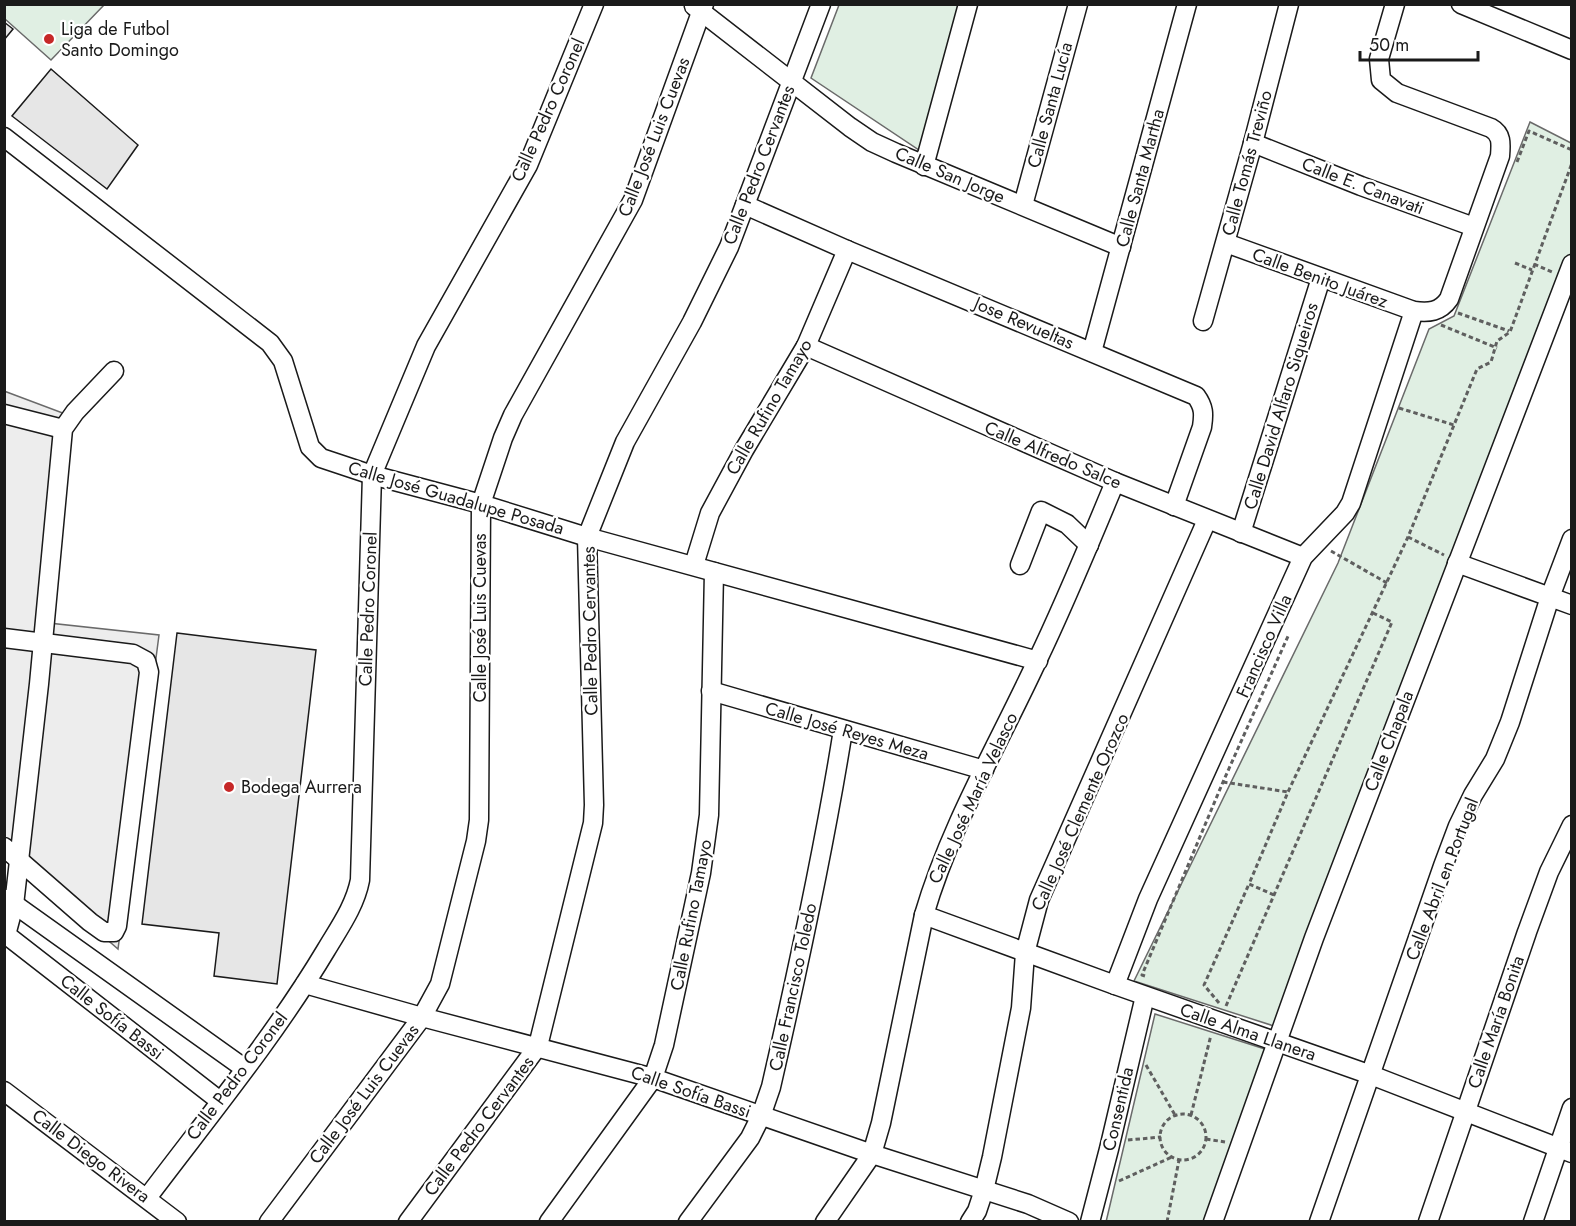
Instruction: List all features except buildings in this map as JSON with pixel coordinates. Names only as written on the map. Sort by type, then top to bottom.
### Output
[{"type":"street","name":"Calle Pedro Coronel","points":[[147,1197],[305,984],[354,901],[360,880],[372,475],[426,346],[528,165],[594,4]]},
{"type":"street","name":"Calle Pedro Cervantes","points":[[408,1221],[538,1046],[593,823],[587,537],[625,442],[713,283],[821,4]]},
{"type":"street","points":[[924,166],[968,4]]},
{"type":"street","name":"Calle Santa Lucía","points":[[1023,205],[1078,4]]},
{"type":"street","name":"Calle Santa Martha","points":[[1092,352],[1187,4]]},
{"type":"street","name":"Calle Tomás Treviño","points":[[1203,321],[1289,4]]},
{"type":"street","points":[[1395,4],[1379,59],[1381,80],[1397,93],[1491,128],[1496,131],[1501,140],[1500,156],[1449,299],[1437,310],[1414,311]]},
{"type":"street","points":[[1461,4],[1572,50]]},
{"type":"street","name":"Calle San Jorge","points":[[699,7],[872,142],[924,166],[1121,247]]},
{"type":"street","name":"Calle José Luis Cuevas","points":[[269,1221],[422,1017],[440,984],[478,830],[481,504],[513,415],[637,192],[699,7]]},
{"type":"street","name":"Calle José Guadalupe Posada","points":[[4,137],[270,343],[283,361],[310,447],[321,458],[587,537],[1038,661]]},
{"type":"street","name":"Calle E. Canavati","points":[[1253,143],[1474,227]]},
{"type":"street","name":"Jose Revueltas","points":[[745,205],[1196,396],[1202,404],[1204,414],[1202,427],[1174,506]]},
{"type":"street","name":"Calle Benito Juárez","points":[[1226,243],[1414,311]]},
{"type":"street","name":"Calle Rufino Tamayo","points":[[694,565],[706,523],[719,494],[806,346],[847,250]]},
{"type":"street","name":"Calle Chapala","points":[[1213,1221],[1276,1042],[1454,561],[1566,270]]},
{"type":"street","name":"Calle David Alfaro Siqueiros","points":[[1241,533],[1321,278]]},
{"type":"street","name":"Francisco Villa","points":[[1115,986],[1148,899],[1304,557],[1351,503],[1414,311]]},
{"type":"street","name":"Calle Alfredo Salce","points":[[806,346],[1115,482],[1304,557]]},
{"type":"street","points":[[5,934],[18,860],[63,429],[70,417],[114,371]]},
{"type":"street","points":[[4,414],[63,429]]},
{"type":"street","name":"Calle José María Velasco","points":[[825,1221],[872,1154],[881,1123],[924,915],[950,840],[1038,661],[1115,482]]},
{"type":"street","points":[[1020,565],[1041,511],[1067,524],[1089,545]]},
{"type":"street","name":"Calle José Clemente Orozco","points":[[970,1221],[977,1211],[984,1190],[1022,1008],[1025,953],[1039,900],[1208,520]]},
{"type":"street","name":"Calle Abril en Portugal","points":[[1319,1221],[1458,826],[1473,795],[1495,759],[1510,722],[1550,597],[1572,539]]},
{"type":"street","points":[[1454,561],[1572,605]]},
{"type":"street","name":"Calle Rufino Tamayo","points":[[549,1221],[653,1078],[664,1045],[706,844],[709,815],[714,572]]},
{"type":"street","points":[[4,638],[133,654],[141,657],[148,666],[116,930],[110,934],[104,932],[4,848]]},
{"type":"street","name":"Calle José Reyes Meza","points":[[711,691],[984,770]]},
{"type":"street","name":"Calle Francisco Toledo","points":[[688,1221],[750,1138],[771,1087],[833,795],[843,730]]},
{"type":"street","name":"Calle María Bonita","points":[[1428,1221],[1527,932],[1549,872],[1572,825]]},
{"type":"street","points":[[9,901],[244,1068]]},
{"type":"street","name":"Calle Alma Llanera","points":[[924,915],[1115,986],[1148,988],[1276,1042],[1371,1074],[1564,1150]]},
{"type":"street","name":"Calle Sofía Bassi","points":[[5,934],[220,1101]]},
{"type":"street","name":"Calle Sofía Bassi","points":[[305,984],[653,1078],[872,1154],[1028,1204],[1069,1221]]},
{"type":"street","name":"Consentida","points":[[1090,1221],[1148,988]]},
{"type":"street","name":"Calle Diego Rivera","points":[[4,1091],[177,1221]]},
{"type":"street","points":[[1533,1221],[1564,1150],[1572,1108]]},
{"type":"path","points":[[1516,163],[1529,131],[1572,150]]},
{"type":"path","points":[[1224,1010],[1204,985],[1287,792],[1408,537],[1477,369],[1491,362],[1497,342],[1510,332],[1572,163]]},
{"type":"path","points":[[1515,264],[1532,270]]},
{"type":"path","points":[[1534,264],[1566,270]]},
{"type":"path","points":[[1458,313],[1510,332]]},
{"type":"path","points":[[1432,321],[1497,348]]},
{"type":"path","points":[[1399,408],[1454,425]]},
{"type":"path","points":[[1408,537],[1454,561]]},
{"type":"path","points":[[1327,548],[1387,583]]},
{"type":"path","points":[[1224,1010],[1392,622],[1373,613]]},
{"type":"path","points":[[1148,988],[1142,975],[1289,633]]},
{"type":"path","points":[[1223,782],[1287,792]]},
{"type":"path","points":[[1249,884],[1274,895]]},
{"type":"path","points":[[1214,1005],[1224,1010]]},
{"type":"path","points":[[1191,1115],[1211,1035]]},
{"type":"path","points":[[1144,1075],[1146,1064],[1175,1115]]},
{"type":"path","points":[[1175,1115],[1191,1115],[1202,1124],[1206,1139],[1199,1153],[1194,1157],[1179,1160],[1172,1157],[1162,1146],[1161,1137],[1164,1125],[1175,1115]]},
{"type":"path","points":[[1126,1150],[1131,1129]]},
{"type":"path","points":[[1128,1140],[1161,1137]]},
{"type":"path","points":[[1206,1139],[1231,1143]]},
{"type":"path","points":[[1119,1181],[1172,1157]]},
{"type":"path","points":[[1167,1221],[1179,1160]]},
{"type":"path","points":[[1117,1191],[1121,1171]]},
{"type":"green space","name":"Liga de Futbol Santo Domingo","points":[[4,5],[104,5],[51,60],[5,19]]},
{"type":"green space","points":[[839,5],[963,5],[922,152],[811,78]]},
{"type":"green space","points":[[1530,122],[1571,143],[1571,258],[1277,1027],[1134,981],[1338,563],[1429,329],[1454,316]]},
{"type":"green space","points":[[1155,1014],[1268,1050],[1209,1221],[1106,1222]]},
{"type":"shaded area","points":[[4,391],[68,415],[49,623],[159,635],[118,949],[5,851]]},
{"type":"place","name":"Liga de Futbol Santo Domingo","points":[[49,39]]},
{"type":"place","name":"Bodega Aurrera","points":[[229,787]]}]
